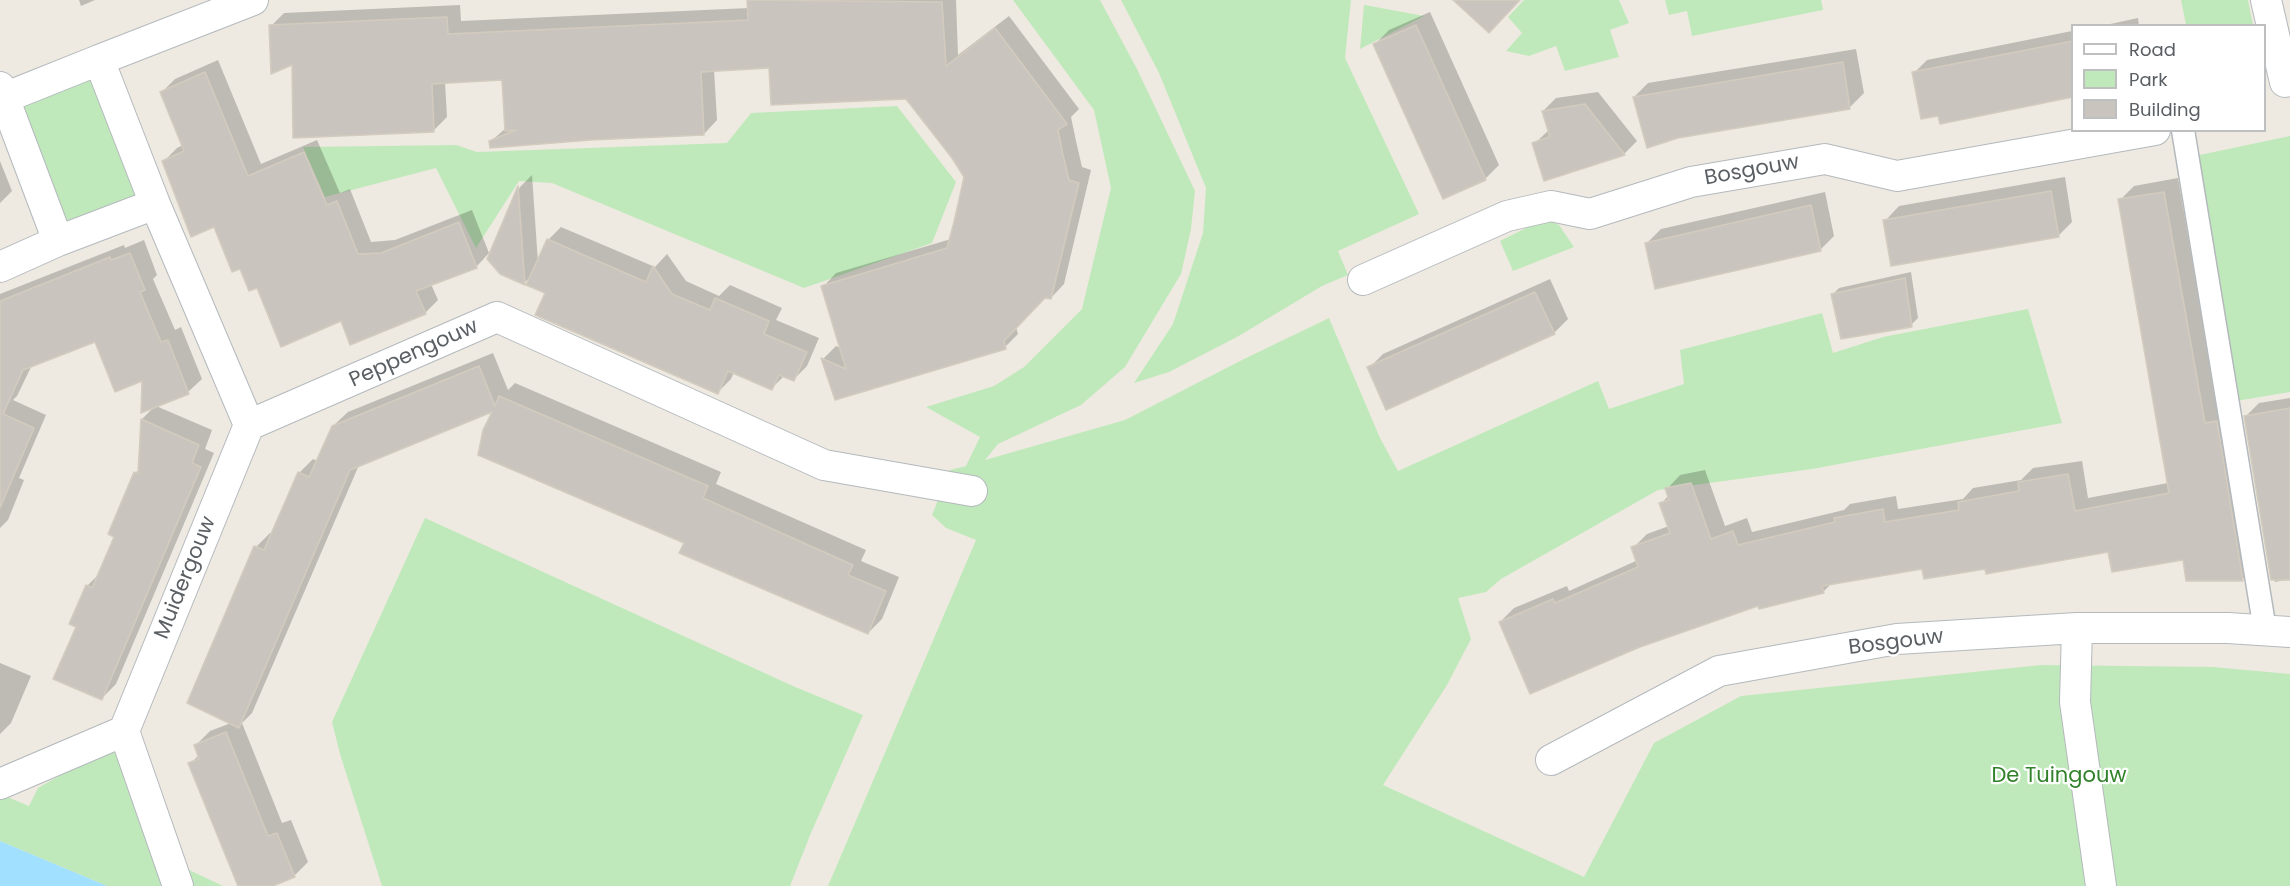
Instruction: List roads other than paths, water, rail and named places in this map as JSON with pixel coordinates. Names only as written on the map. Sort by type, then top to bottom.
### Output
[{"type":"street","points":[[58,241],[2,93],[99,60],[253,0]]},
{"type":"street","points":[[2266,0],[2280,83]]},
{"type":"street","points":[[99,60],[155,204],[249,425]]},
{"type":"street","name":"Bosgouw","points":[[1363,280],[1507,216],[1551,206],[1590,213],[1691,182],[1825,159],[1897,176],[2144,132]]},
{"type":"street","name":"Bosgouw","points":[[1551,760],[1719,671],[1897,639],[2077,628],[2278,631],[2183,132]]},
{"type":"street","points":[[0,267],[58,241],[155,204]]},
{"type":"street","name":"Peppengouw","points":[[249,425],[497,318],[824,465],[972,491]]},
{"type":"street","name":"Muidergouw","points":[[124,731],[249,425]]},
{"type":"street","points":[[2077,628],[2075,702],[2101,886]]},
{"type":"street","points":[[0,784],[124,731],[178,886]]},
{"type":"water","points":[[0,841],[107,886],[0,886]]},
{"type":"park label","name":"De Tuingouw","points":[[2059,777]]}]
